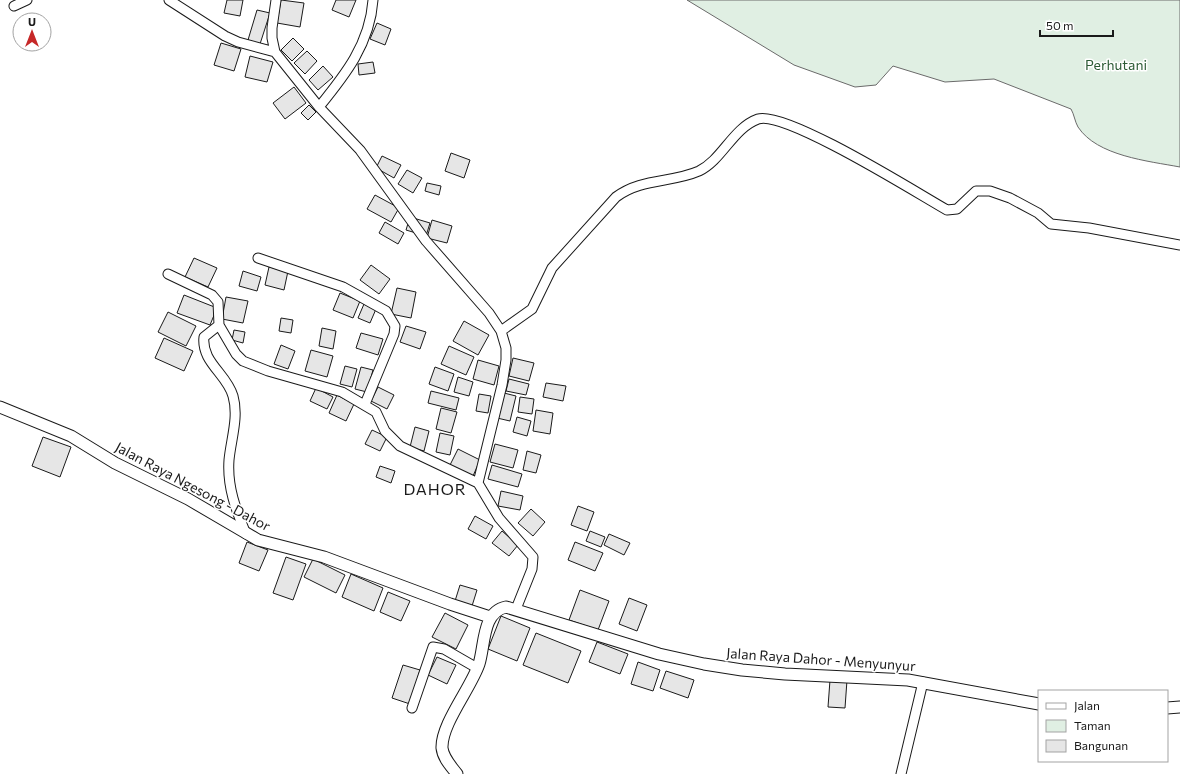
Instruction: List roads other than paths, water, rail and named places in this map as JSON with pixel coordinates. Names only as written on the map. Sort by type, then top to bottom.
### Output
[{"type":"street","points":[[14,6],[27,0]]},
{"type":"street","points":[[169,0],[225,36],[238,42],[275,52]]},
{"type":"street","points":[[276,0],[272,28],[275,52],[319,108],[360,150],[426,241],[489,313],[501,331],[506,348],[506,360],[502,385],[478,483]]},
{"type":"street","points":[[319,108],[349,69],[366,37],[373,0]]},
{"type":"street","points":[[501,331],[532,309],[552,268],[616,197],[626,189],[649,182],[682,176],[707,167],[741,131],[759,119],[773,119],[826,140],[947,210],[957,210],[976,191],[990,191],[1010,198],[1028,207],[1051,224],[1089,228],[1180,245]]},
{"type":"street","points":[[258,258],[343,287],[386,311],[392,318],[395,326],[394,334],[365,404]]},
{"type":"street","points":[[168,274],[212,295],[218,302],[219,325],[236,354],[243,361],[268,371],[342,392],[365,404],[379,416],[385,431],[400,446],[478,483],[499,518],[533,557],[532,569],[516,609]]},
{"type":"street","points":[[219,325],[204,338],[203,344],[204,351],[211,363],[228,385],[233,396],[235,409],[229,475],[235,509],[246,534]]},
{"type":"street","name":"Jalan Raya Ngesong - Dahor","points":[[0,407],[72,436],[115,463],[214,513],[246,534],[274,545],[324,557],[450,604],[490,617]]},
{"type":"street","name":"Jalan Raya Dahor - Menyunyur","points":[[490,617],[500,608],[516,609],[659,654],[704,664],[770,673],[874,677],[923,682],[1038,704]]},
{"type":"street","points":[[457,774],[444,757],[443,742],[449,724],[477,668],[490,617]]},
{"type":"street","points":[[412,708],[433,647],[444,649],[477,668]]},
{"type":"street","points":[[901,774],[923,682]]},
{"type":"street","points":[[1168,708],[1180,707]]},
{"type":"district","name":"DAHOR","points":[[435,488]]},
{"type":"park label","name":"Perhutani","points":[[1116,64]]}]
